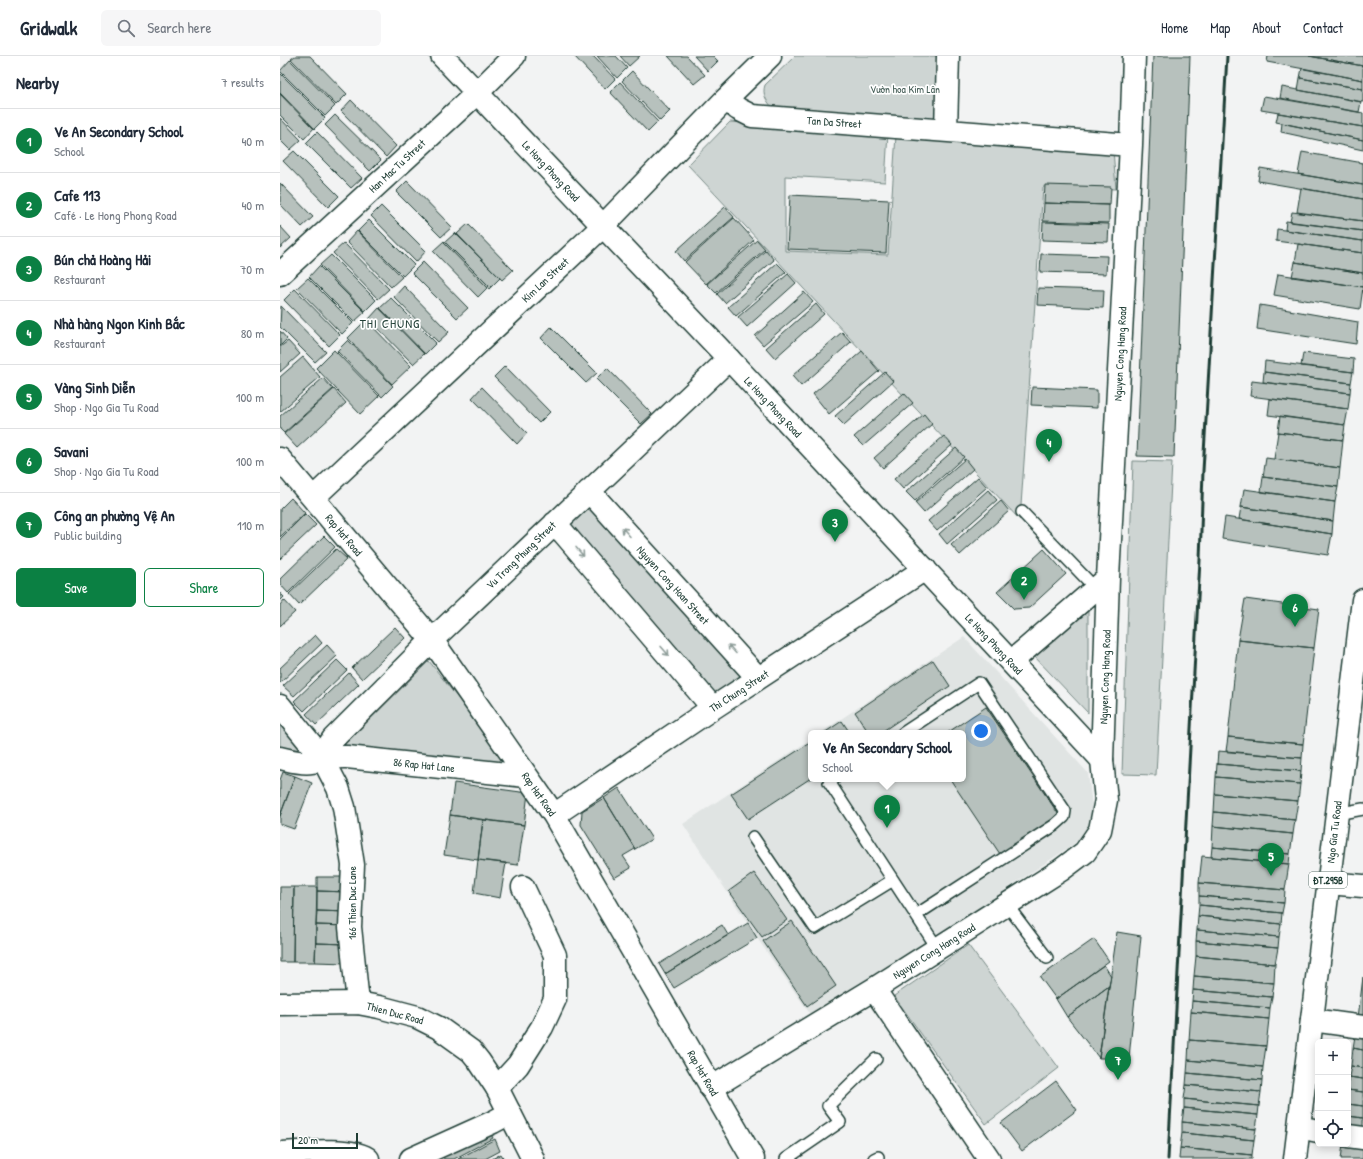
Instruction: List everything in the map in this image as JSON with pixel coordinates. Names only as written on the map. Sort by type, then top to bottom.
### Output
[{"type":"street","name":"Le Hong Phong Road","points":[[442,56],[729,359],[1102,760]]},
{"type":"street","name":"Han Mac Tu Street","points":[[280,274],[514,56]]},
{"type":"street","name":"Kim Lan Street","points":[[313,498],[603,226],[726,99],[770,56]]},
{"type":"street","points":[[946,130],[948,56]]},
{"type":"street","name":"Nguyen Cong Hang Road","points":[[711,1088],[874,989],[1061,870],[1085,852],[1100,830],[1106,800],[1102,760],[1102,583],[1131,145],[1134,56]]},
{"type":"street","name":"Tan Da Street","points":[[726,99],[738,109],[752,116],[1131,145]]},
{"type":"street","name":"Vu Trong Phung Street","points":[[323,759],[327,748],[333,739],[432,640],[729,359]]},
{"type":"street","name":"Rap Hat Road","points":[[280,459],[432,640],[554,815],[753,1159]]},
{"type":"street","name":"Nguyen Cong Hoan Street","points":[[589,491],[758,678]]},
{"type":"street","points":[[555,523],[713,708]]},
{"type":"street","name":"Thi Chung Street","points":[[554,815],[758,678],[925,569]]},
{"type":"street","points":[[1011,662],[1102,583]]},
{"type":"street","name":"Ngo Gia Tu Road","points":[[1296,1159],[1308,1129],[1312,1020],[1363,603]]},
{"type":"street","name":"166 Thien Duc Lane","points":[[280,706],[323,759],[338,788],[344,807],[353,865],[350,927],[358,1003]]},
{"type":"street","name":"86 Rap Hat Lane","points":[[280,758],[310,763],[336,756],[526,776]]},
{"type":"street","points":[[1328,883],[1363,886]]},
{"type":"street","points":[[497,1088],[518,1064],[526,1052],[542,1027],[555,999],[555,956],[523,887]]},
{"type":"street","points":[[874,989],[989,1159]]},
{"type":"street","name":"Thien Duc Road","points":[[280,1004],[358,1003],[417,1017],[439,1028],[471,1051],[497,1088],[533,1159]]},
{"type":"street","points":[[1312,1020],[1363,1028]]},
{"type":"street","points":[[411,1159],[510,1113]]},
{"type":"street","points":[[1351,1136],[1363,1138]]},
{"type":"street","points":[[280,1152],[347,1152],[365,1156],[368,1159]]},
{"type":"lane","points":[[1022,512],[1102,583]]},
{"type":"lane","points":[[907,730],[979,682],[1065,811],[1064,817],[1055,825],[916,915]]},
{"type":"lane","points":[[829,782],[938,949]]},
{"type":"lane","points":[[1336,814],[1363,809]]},
{"type":"lane","points":[[753,838],[815,928],[893,880]]},
{"type":"lane","points":[[1007,905],[1047,958]]},
{"type":"lane","points":[[786,1159],[840,1122],[828,1106],[876,1058]]},
{"type":"shaded area","points":[[964,637],[1088,773],[1093,814],[1087,832],[1071,846],[813,1018],[757,938],[683,824],[808,741],[808,782],[966,782],[966,730],[824,730]]},
{"type":"green space","name":"Vườn hoa Kim Lân","points":[[795,56],[938,56],[937,118],[933,121],[772,107],[765,97],[765,85]]},
{"type":"green space","points":[[730,122],[888,133],[885,182],[785,176],[785,251],[888,255],[896,135],[1113,149],[1116,189],[1043,187],[1020,520],[688,165]]},
{"type":"green space","points":[[1133,461],[1172,462],[1156,775],[1122,774]]},
{"type":"green space","points":[[588,502],[749,676],[713,700],[566,524]]},
{"type":"green space","points":[[1088,608],[1088,713],[1033,655]]},
{"type":"green space","points":[[429,661],[512,768],[343,746]]},
{"type":"green space","points":[[280,713],[303,747],[301,752],[280,752]]},
{"type":"green space","points":[[968,945],[1059,1068],[986,1124],[894,996]]},
{"type":"building","points":[[295,56],[310,56],[347,94],[336,105],[291,59]]},
{"type":"building","points":[[574,56],[593,56],[615,79],[605,89]]},
{"type":"building","points":[[597,56],[616,56],[627,68],[617,78]]},
{"type":"building","points":[[620,56],[640,56],[629,66]]},
{"type":"building","points":[[668,56],[687,56],[705,75],[694,84]]},
{"type":"building","points":[[694,56],[713,56],[718,61],[708,71]]},
{"type":"building","points":[[1153,56],[1190,56],[1174,457],[1137,456]]},
{"type":"building","points":[[1268,56],[1309,56],[1363,66],[1363,80],[1267,62]]},
{"type":"building","points":[[1309,56],[1363,56],[1363,66]]},
{"type":"building","points":[[290,60],[335,106],[325,116],[280,71]]},
{"type":"building","points":[[1302,68],[1363,80],[1363,89],[1300,78]]},
{"type":"building","points":[[632,71],[670,111],[660,121],[622,81]]},
{"type":"building","points":[[280,73],[325,118],[314,129],[280,94]]},
{"type":"building","points":[[1300,78],[1363,89],[1363,102],[1298,90]]},
{"type":"building","points":[[620,82],[658,122],[648,132],[610,92]]},
{"type":"building","points":[[1282,87],[1361,102],[1359,112],[1280,98]]},
{"type":"building","points":[[280,93],[314,128],[304,139],[280,115]]},
{"type":"building","points":[[1264,96],[1363,113],[1363,127],[1261,110]]},
{"type":"building","points":[[351,100],[396,146],[386,157],[341,111]]},
{"type":"building","points":[[1278,113],[1363,127],[1363,140],[1276,122]]},
{"type":"building","points":[[335,115],[381,160],[370,171],[325,125]]},
{"type":"building","points":[[280,118],[301,140],[290,150],[280,140]]},
{"type":"building","points":[[1282,123],[1363,140],[1363,150],[1281,132]]},
{"type":"building","points":[[317,132],[362,178],[351,188],[306,143]]},
{"type":"building","points":[[294,151],[339,196],[328,207],[283,161]]},
{"type":"building","points":[[1302,152],[1363,163],[1363,185],[1298,174]]},
{"type":"building","points":[[1260,168],[1363,185],[1363,199],[1258,181]]},
{"type":"building","points":[[407,181],[452,227],[441,237],[396,192]]},
{"type":"building","points":[[280,183],[313,217],[302,227],[280,204]]},
{"type":"building","points":[[1045,185],[1111,187],[1110,205],[1044,203]]},
{"type":"building","points":[[1301,188],[1363,199],[1363,221],[1297,212]]},
{"type":"building","points":[[790,195],[889,200],[886,253],[787,249]]},
{"type":"building","points":[[1044,203],[1109,205],[1109,223],[1043,221]]},
{"type":"building","points":[[381,206],[426,251],[416,262],[371,216]]},
{"type":"building","points":[[725,207],[734,217],[684,261],[676,251]]},
{"type":"building","points":[[1292,212],[1363,221],[1363,231],[1290,222]]},
{"type":"building","points":[[734,218],[754,240],[706,284],[685,262]]},
{"type":"building","points":[[369,220],[414,265],[403,276],[358,231]]},
{"type":"building","points":[[1286,221],[1363,231],[1363,241],[1285,230]]},
{"type":"building","points":[[1043,222],[1109,224],[1108,242],[1042,240]]},
{"type":"building","points":[[468,224],[513,270],[502,280],[457,234]]},
{"type":"building","points":[[280,226],[291,238],[280,248]]},
{"type":"building","points":[[1277,229],[1363,241],[1363,253],[1276,241]]},
{"type":"building","points":[[357,231],[402,277],[391,287],[347,242]]},
{"type":"building","points":[[455,233],[500,278],[489,289],[444,243]]},
{"type":"building","points":[[757,240],[765,249],[716,293],[707,284]]},
{"type":"building","points":[[444,241],[489,286],[478,297],[433,251]]},
{"type":"building","points":[[344,243],[389,289],[378,299],[333,253]]},
{"type":"building","points":[[1298,244],[1363,253],[1363,273],[1295,262]]},
{"type":"building","points":[[766,250],[774,260],[725,303],[717,294]]},
{"type":"building","points":[[1041,254],[1107,256],[1106,274],[1040,272]]},
{"type":"building","points":[[331,255],[376,300],[365,311],[320,265]]},
{"type":"building","points":[[423,262],[468,308],[457,318],[412,273]]},
{"type":"building","points":[[1295,262],[1363,273],[1363,287],[1292,277]]},
{"type":"building","points":[[777,263],[786,272],[736,316],[728,307]]},
{"type":"building","points":[[319,266],[365,312],[354,322],[309,277]]},
{"type":"building","points":[[788,274],[796,283],[747,327],[738,317]]},
{"type":"building","points":[[1278,274],[1363,287],[1360,309],[1274,295]]},
{"type":"building","points":[[308,278],[353,323],[342,334],[297,288]]},
{"type":"building","points":[[404,286],[449,332],[438,342],[394,297]]},
{"type":"building","points":[[1038,288],[1104,290],[1103,308],[1037,305]]},
{"type":"building","points":[[295,289],[340,335],[329,346],[284,300]]},
{"type":"building","points":[[804,292],[813,302],[763,345],[755,336]]},
{"type":"building","points":[[391,298],[436,343],[425,354],[380,308]]},
{"type":"building","points":[[816,304],[824,314],[775,358],[766,348]]},
{"type":"building","points":[[1260,305],[1358,322],[1356,344],[1257,329]]},
{"type":"building","points":[[281,306],[326,352],[315,362],[280,327]]},
{"type":"building","points":[[379,308],[424,354],[413,364],[369,319]]},
{"type":"building","points":[[366,320],[411,366],[392,384],[348,338]]},
{"type":"building","points":[[551,327],[597,373],[586,383],[541,338]]},
{"type":"building","points":[[280,331],[287,339],[280,346]]},
{"type":"building","points":[[842,332],[851,342],[801,386],[792,376]]},
{"type":"building","points":[[348,340],[393,386],[382,397],[337,351]]},
{"type":"building","points":[[288,341],[300,354],[280,372],[280,347]]},
{"type":"building","points":[[334,350],[379,396],[360,414],[316,368]]},
{"type":"building","points":[[862,351],[879,371],[829,414],[813,394]]},
{"type":"building","points":[[1303,353],[1354,359],[1353,372],[1301,366]]},
{"type":"building","points":[[303,357],[320,377],[280,412],[280,377]]},
{"type":"building","points":[[1265,361],[1353,372],[1351,383],[1264,372]]},
{"type":"building","points":[[505,366],[550,412],[539,423],[494,377]]},
{"type":"building","points":[[607,368],[652,414],[641,424],[596,379]]},
{"type":"building","points":[[885,372],[893,381],[844,425],[835,416]]},
{"type":"building","points":[[1264,372],[1351,383],[1350,393],[1263,382]]},
{"type":"building","points":[[323,378],[333,389],[284,433],[280,429],[280,416]]},
{"type":"building","points":[[1252,381],[1350,393],[1348,409],[1250,396]]},
{"type":"building","points":[[482,387],[527,433],[517,444],[472,398]]},
{"type":"building","points":[[1032,387],[1097,390],[1097,408],[1031,405]]},
{"type":"building","points":[[334,389],[346,403],[297,448],[284,434]]},
{"type":"building","points":[[904,393],[913,403],[863,446],[854,437]]},
{"type":"building","points":[[1270,399],[1348,409],[1345,425],[1268,415]]},
{"type":"building","points":[[924,414],[932,424],[883,468],[874,458]]},
{"type":"building","points":[[1280,416],[1345,425],[1343,440],[1278,432]]},
{"type":"building","points":[[1278,432],[1343,440],[1340,468],[1274,459]]},
{"type":"building","points":[[944,436],[952,445],[903,489],[894,479]]},
{"type":"building","points":[[956,448],[964,457],[915,501],[906,492]]},
{"type":"building","points":[[1266,458],[1340,468],[1338,487],[1263,477]]},
{"type":"building","points":[[965,459],[973,469],[924,513],[915,503]]},
{"type":"building","points":[[978,477],[987,487],[937,531],[928,521]]},
{"type":"building","points":[[1263,477],[1338,487],[1335,502],[1261,492]]},
{"type":"building","points":[[1244,489],[1335,502],[1333,521],[1241,507]]},
{"type":"building","points":[[988,490],[997,500],[947,544],[939,534]]},
{"type":"building","points":[[291,498],[305,513],[280,537],[280,509]]},
{"type":"building","points":[[1001,501],[1009,511],[960,555],[951,545]]},
{"type":"building","points":[[1241,507],[1333,521],[1332,534],[1239,519]]},
{"type":"building","points":[[305,514],[316,525],[280,559],[280,539]]},
{"type":"building","points":[[1225,517],[1332,534],[1328,555],[1222,539]]},
{"type":"building","points":[[324,536],[335,547],[288,593],[280,584],[280,579]]},
{"type":"building","points":[[336,549],[347,559],[299,605],[289,594]]},
{"type":"building","points":[[1044,549],[1066,574],[1029,608],[1014,609],[997,592]]},
{"type":"building","points":[[280,593],[284,597],[280,601]]},
{"type":"building","points":[[1245,599],[1319,609],[1314,648],[1238,640]]},
{"type":"building","points":[[284,600],[295,612],[280,626],[280,605]]},
{"type":"building","points":[[395,627],[405,638],[362,679],[352,668]]},
{"type":"building","points":[[315,635],[322,643],[280,683],[280,668]]},
{"type":"building","points":[[1238,640],[1314,648],[1303,744],[1228,737]]},
{"type":"building","points":[[327,645],[337,656],[294,696],[283,686]]},
{"type":"building","points":[[337,660],[347,670],[304,711],[294,701]]},
{"type":"building","points":[[933,660],[950,686],[884,730],[867,730],[855,712]]},
{"type":"building","points":[[349,673],[359,684],[316,725],[306,714]]},
{"type":"building","points":[[986,707],[1059,815],[1000,854],[952,782],[966,782],[966,730],[952,730]]},
{"type":"building","points":[[842,721],[848,730],[828,730]]},
{"type":"building","points":[[1228,737],[1303,744],[1302,758],[1226,751]]},
{"type":"building","points":[[808,744],[808,780],[748,819],[731,794]]},
{"type":"building","points":[[1218,751],[1302,758],[1301,771],[1217,764]]},
{"type":"building","points":[[1217,764],[1301,771],[1300,784],[1216,777]]},
{"type":"building","points":[[283,772],[295,776],[280,816],[280,780]]},
{"type":"building","points":[[295,776],[312,783],[294,829],[280,824],[280,816]]},
{"type":"building","points":[[1216,777],[1300,784],[1298,801],[1215,794]]},
{"type":"building","points":[[454,783],[528,793],[524,825],[450,815]]},
{"type":"building","points":[[619,788],[652,839],[635,849],[604,798]]},
{"type":"building","points":[[1215,794],[1298,801],[1295,820],[1214,812]]},
{"type":"building","points":[[604,798],[635,849],[623,856],[631,868],[614,878],[581,825],[582,811]]},
{"type":"building","points":[[1214,812],[1295,820],[1293,834],[1213,826]]},
{"type":"building","points":[[450,815],[483,820],[478,860],[444,855]]},
{"type":"building","points":[[483,820],[524,825],[518,865],[478,860]]},
{"type":"building","points":[[1213,826],[1293,834],[1290,854],[1212,847]]},
{"type":"building","points":[[1212,847],[1290,854],[1289,864],[1211,857]]},
{"type":"building","points":[[1202,856],[1289,864],[1285,890],[1199,883]]},
{"type":"building","points":[[478,860],[506,863],[500,898],[474,893]]},
{"type":"building","points":[[754,873],[787,920],[762,937],[729,891]]},
{"type":"building","points":[[317,877],[349,877],[349,892],[317,891]]},
{"type":"building","points":[[1199,883],[1285,890],[1284,903],[1199,896]]},
{"type":"building","points":[[280,887],[294,887],[293,962],[280,962]]},
{"type":"building","points":[[294,887],[317,887],[315,962],[293,962]]},
{"type":"building","points":[[317,891],[349,892],[348,912],[317,911]]},
{"type":"building","points":[[1199,896],[1284,903],[1282,913],[1199,905]]},
{"type":"building","points":[[1199,905],[1282,913],[1281,924],[1198,916]]},
{"type":"building","points":[[317,911],[348,912],[348,926],[316,925]]},
{"type":"building","points":[[1198,916],[1281,924],[1279,937],[1197,930]]},
{"type":"building","points":[[792,921],[836,986],[807,1006],[763,941]]},
{"type":"building","points":[[748,923],[757,938],[674,988],[665,974]]},
{"type":"building","points":[[316,925],[348,926],[347,944],[316,943]]},
{"type":"building","points":[[722,925],[728,935],[665,974],[659,964]]},
{"type":"building","points":[[1197,930],[1279,937],[1278,948],[1196,941]]},
{"type":"building","points":[[1117,932],[1141,936],[1129,1058],[1099,1058]]},
{"type":"building","points":[[1094,939],[1109,961],[1056,999],[1040,977]]},
{"type":"building","points":[[1196,941],[1278,948],[1275,964],[1196,956]]},
{"type":"building","points":[[316,943],[347,944],[347,963],[315,962]]},
{"type":"building","points":[[1196,956],[1275,964],[1274,983],[1194,976]]},
{"type":"building","points":[[1104,965],[1111,976],[1109,986],[1067,1017],[1056,999]]},
{"type":"building","points":[[1194,976],[1274,983],[1272,997],[1193,990]]},
{"type":"building","points":[[1363,977],[1363,1026],[1357,1026]]},
{"type":"building","points":[[1109,986],[1099,1058],[1067,1017]]},
{"type":"building","points":[[1193,990],[1272,997],[1270,1008],[1192,1001]]},
{"type":"building","points":[[1192,1001],[1270,1008],[1269,1019],[1191,1012]]},
{"type":"building","points":[[1191,1012],[1269,1019],[1266,1046],[1189,1040]]},
{"type":"building","points":[[1356,1030],[1363,1031],[1363,1050],[1353,1048]]},
{"type":"building","points":[[1189,1040],[1266,1046],[1263,1067],[1188,1060]]},
{"type":"building","points":[[1353,1048],[1363,1050],[1363,1068],[1351,1066]]},
{"type":"building","points":[[1188,1060],[1263,1067],[1262,1080],[1187,1073]]},
{"type":"building","points":[[1351,1066],[1363,1068],[1363,1079],[1351,1077]]},
{"type":"building","points":[[1187,1073],[1262,1080],[1261,1092],[1186,1085]]},
{"type":"building","points":[[1351,1077],[1363,1079],[1363,1092],[1351,1090]]},
{"type":"building","points":[[1056,1081],[1077,1110],[1022,1151],[1001,1123]]},
{"type":"building","points":[[1186,1085],[1261,1092],[1259,1106],[1184,1099]]},
{"type":"building","points":[[1351,1090],[1363,1092],[1363,1106],[1351,1104]]},
{"type":"building","points":[[1184,1099],[1259,1106],[1258,1115],[1184,1108]]},
{"type":"building","points":[[1351,1104],[1363,1106],[1363,1118],[1351,1116]]},
{"type":"building","points":[[1184,1108],[1258,1115],[1256,1129],[1182,1122]]},
{"type":"building","points":[[1351,1116],[1363,1118],[1363,1135],[1351,1133]]},
{"type":"building","points":[[1182,1122],[1256,1129],[1254,1140],[1182,1133]]},
{"type":"building","points":[[487,1127],[493,1138],[454,1159],[444,1159],[441,1152]]},
{"type":"building","points":[[1182,1133],[1254,1140],[1252,1155],[1180,1148]]},
{"type":"building","points":[[495,1139],[500,1151],[485,1159],[458,1159]]},
{"type":"building","points":[[1363,1140],[1363,1159],[1341,1159],[1343,1147],[1351,1147],[1351,1142]]},
{"type":"building","points":[[1180,1148],[1252,1155],[1252,1159],[1179,1159]]},
{"type":"building","points":[[501,1154],[504,1159],[492,1159]]},
{"type":"railway","points":[[1168,1159],[1200,560],[1203,471],[1227,56]]},
{"type":"place","name":"Nhà hàng Ngon Kinh Bắc","points":[[1049,462]]},
{"type":"place","name":"Bún chả Hoàng Hải","points":[[835,542]]},
{"type":"place","name":"Cafe 113","points":[[1024,600]]},
{"type":"place","name":"Savani","points":[[1295,627]]},
{"type":"place","name":"Ve An Secondary School","points":[[887,828]]},
{"type":"place","name":"Vàng Sinh Diễn","points":[[1271,876]]},
{"type":"place","name":"Công an phường Vệ An","points":[[1118,1080]]},
{"type":"district","name":"THI CHUNG","points":[[390,323]]}]
